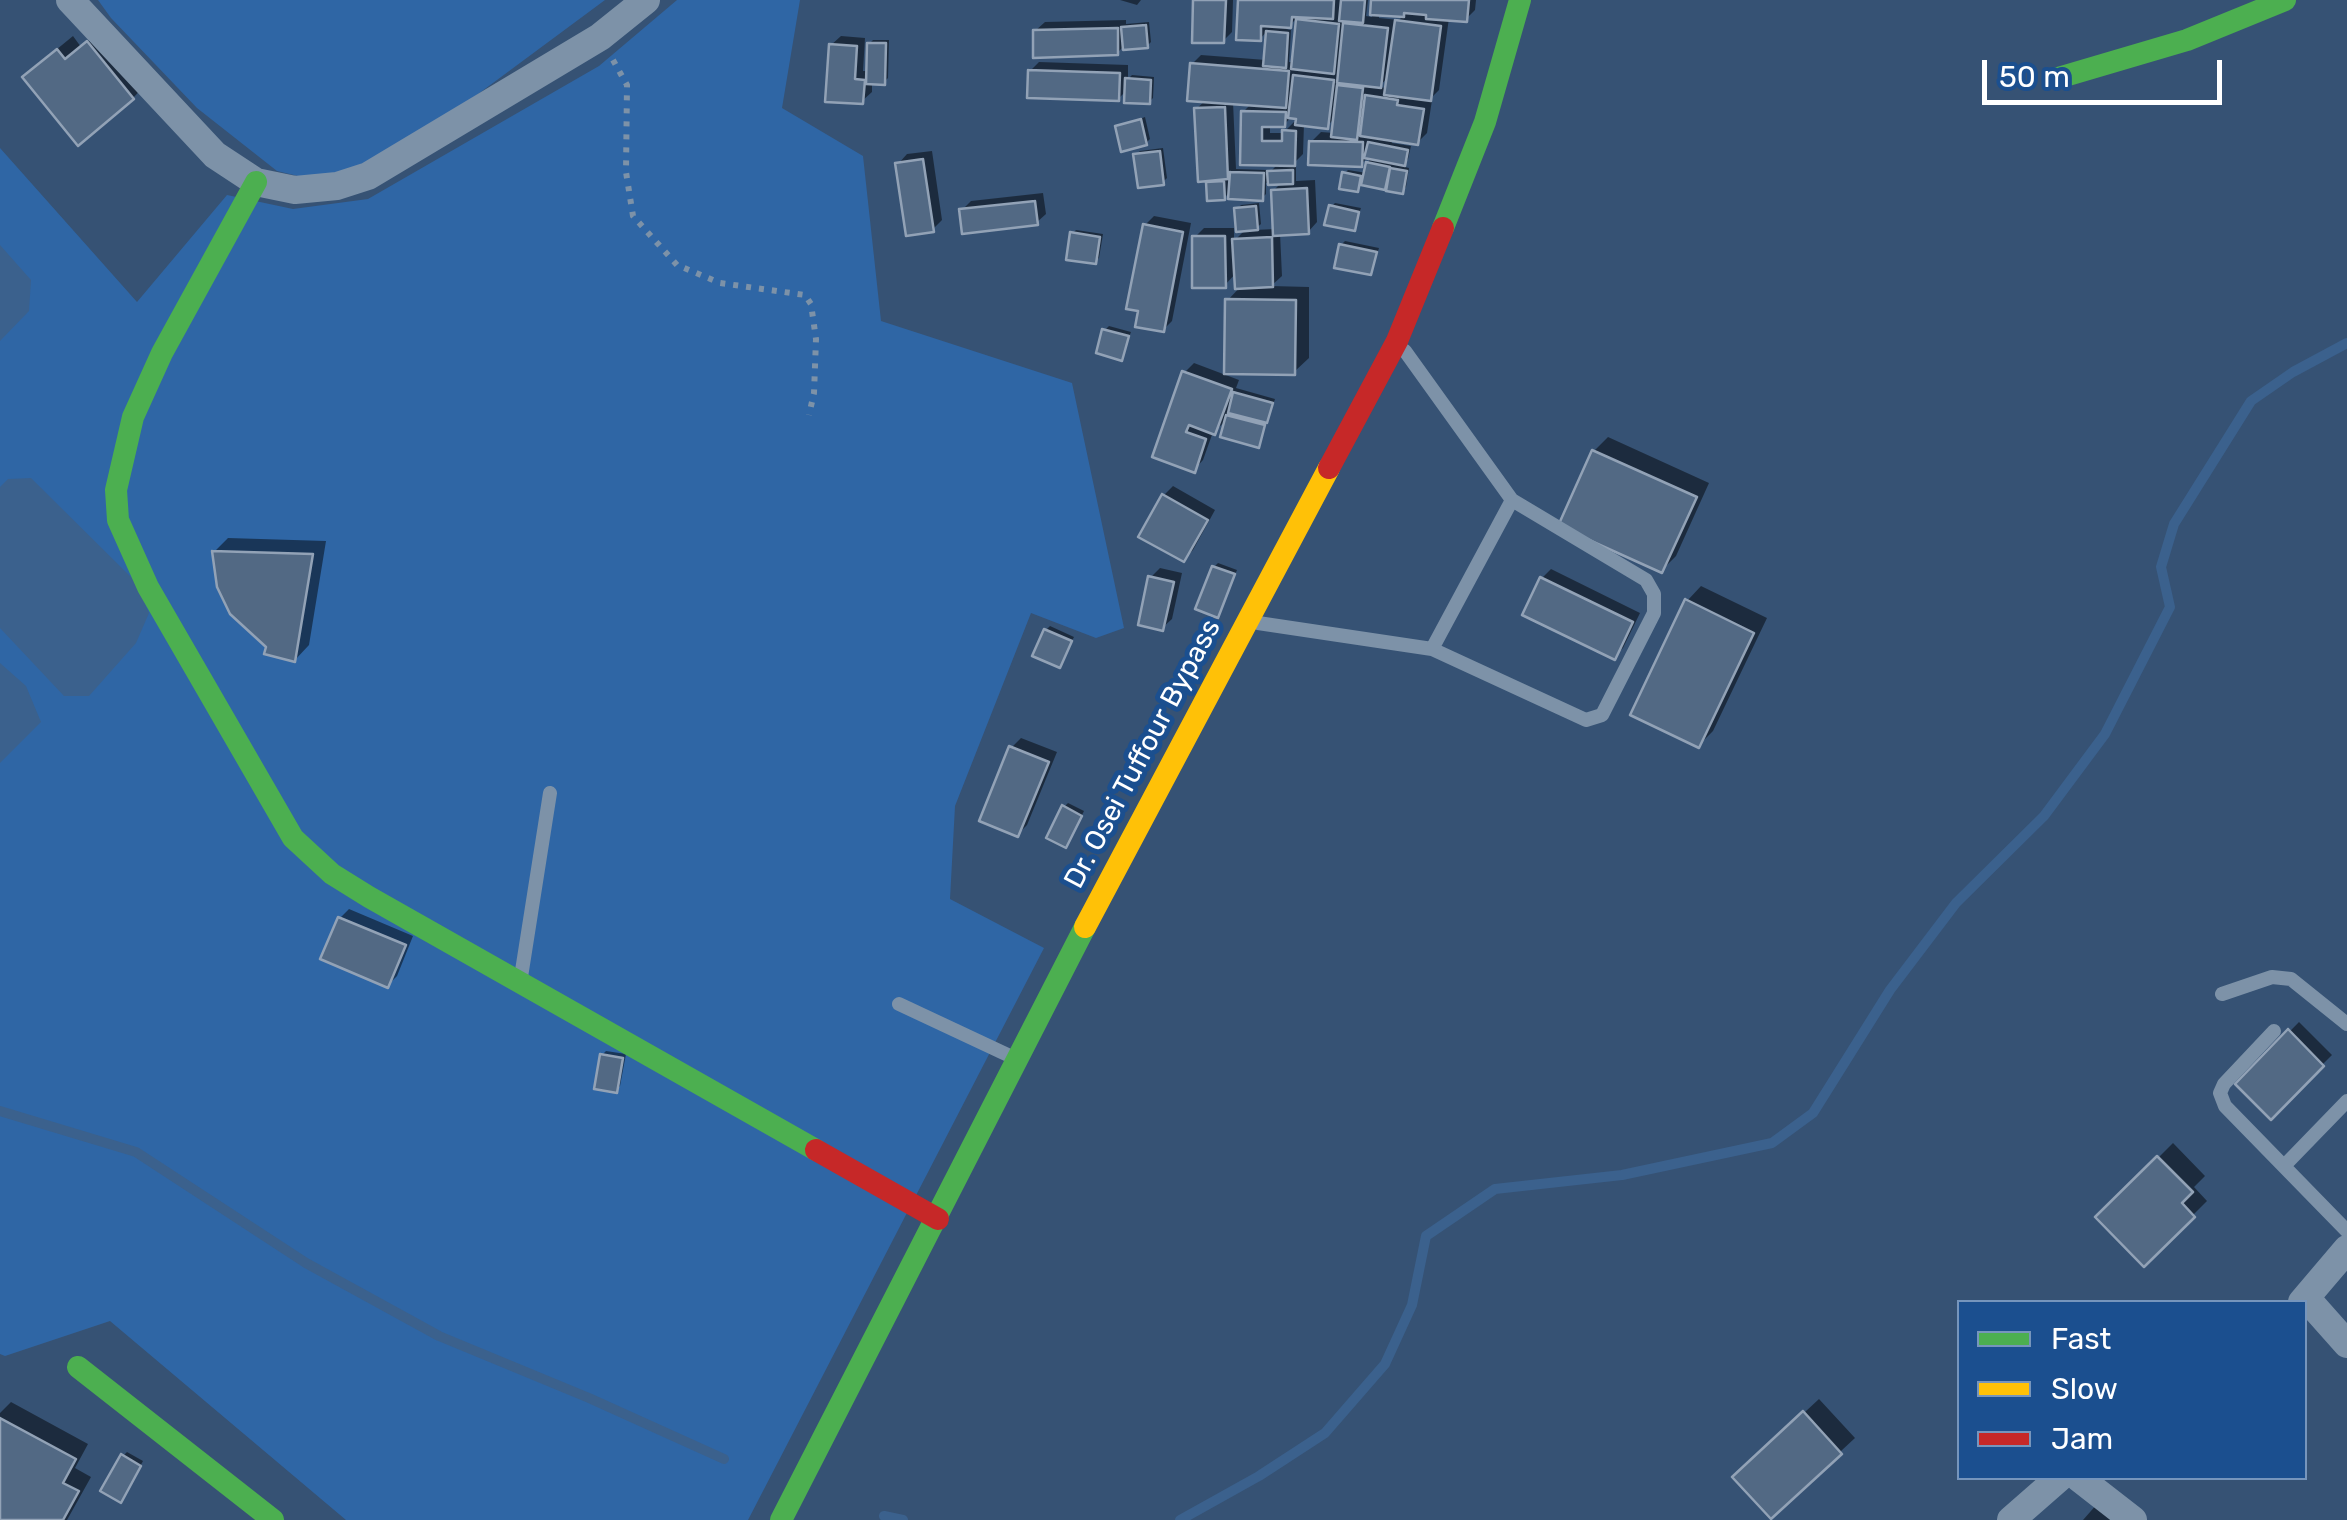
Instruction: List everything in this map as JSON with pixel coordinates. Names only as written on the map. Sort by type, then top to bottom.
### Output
[{"type":"main road","name":"Dr. Osei Tuffour Bypass","points":[[781,1520],[938,1220],[1015,1058],[1397,341],[1484,122],[1520,0]]},
{"type":"main road","points":[[2058,78],[2187,40],[2285,0]]},
{"type":"main road","points":[[256,182],[170,338],[133,416],[116,490],[118,520],[148,586],[293,838],[332,874],[938,1220]]},
{"type":"main road","points":[[78,1366],[274,1520]]},
{"type":"street","points":[[70,0],[215,155],[256,182],[295,190],[337,186],[368,176],[600,37],[646,0]]},
{"type":"street","points":[[2305,1300],[2347,1249]]},
{"type":"street","points":[[2307,1304],[2347,1344]]},
{"type":"street","points":[[2011,1520],[2058,1480]]},
{"type":"street","points":[[2082,1480],[2132,1520]]},
{"type":"lane","points":[[1248,622],[1432,649],[1586,720],[1602,715],[1654,613],[1654,594],[1646,580],[1512,500],[1397,341]]},
{"type":"lane","points":[[1432,649],[1512,500]]},
{"type":"lane","points":[[520,983],[550,794]]},
{"type":"lane","points":[[2222,994],[2272,977],[2290,979],[2347,1024]]},
{"type":"lane","points":[[899,1004],[1015,1058]]},
{"type":"lane","points":[[2274,1031],[2240,1063],[2220,1093],[2225,1106],[2347,1232]]},
{"type":"lane","points":[[2284,1166],[2347,1102]]},
{"type":"path","points":[[600,37],[627,85],[626,172],[632,216],[676,265],[720,284],[805,294],[811,304],[816,339],[809,416]]},
{"type":"shaded area","points":[[98,0],[605,0],[393,157],[319,181],[277,171],[197,108]]},
{"type":"shaded area","points":[[677,0],[800,0],[782,108],[863,156],[881,321],[1072,383],[1124,628],[1096,638],[1031,613],[955,806],[950,899],[1044,948],[748,1520],[346,1520],[110,1321],[5,1356],[0,1354],[0,148],[137,302],[227,195],[293,209],[368,199],[599,66]]},
{"type":"shaded area","points":[[0,245],[31,280],[29,311],[0,341]]},
{"type":"shaded area","points":[[31,478],[135,581],[149,613],[136,643],[89,696],[64,696],[0,628],[0,487],[8,479]]},
{"type":"shaded area","points":[[0,663],[26,686],[41,722],[0,763]]},
{"type":"building","points":[[1193,0],[1226,0],[1224,43],[1192,43]]},
{"type":"building","points":[[1238,0],[1334,0],[1333,19],[1292,17],[1291,28],[1261,26],[1261,41],[1236,40]]},
{"type":"building","points":[[1341,0],[1365,0],[1363,23],[1339,21]]},
{"type":"building","points":[[1371,0],[1469,0],[1467,22],[1404,13],[1404,17],[1370,15]]},
{"type":"building","points":[[1296,19],[1339,24],[1334,74],[1291,69]]},
{"type":"building","points":[[1395,20],[1441,26],[1431,101],[1384,95]]},
{"type":"building","points":[[1343,23],[1388,28],[1381,88],[1337,83]]},
{"type":"building","points":[[1146,25],[1148,48],[1123,50],[1121,27]]},
{"type":"building","points":[[1118,28],[1118,55],[1033,58],[1033,30]]},
{"type":"building","points":[[1266,31],[1288,33],[1286,68],[1263,66]]},
{"type":"building","points":[[87,41],[134,99],[78,146],[22,77],[57,49],[65,59]]},
{"type":"building","points":[[867,43],[886,43],[885,85],[866,84]]},
{"type":"building","points":[[829,44],[857,46],[855,79],[865,80],[863,104],[825,102]]},
{"type":"building","points":[[1190,63],[1289,71],[1286,108],[1187,101]]},
{"type":"building","points":[[1028,70],[1120,73],[1119,101],[1027,98]]},
{"type":"building","points":[[1293,75],[1334,80],[1328,129],[1295,125],[1296,119],[1288,118]]},
{"type":"building","points":[[1125,78],[1151,80],[1150,104],[1124,103]]},
{"type":"building","points":[[1337,85],[1363,88],[1357,140],[1331,137]]},
{"type":"building","points":[[1365,95],[1424,109],[1418,145],[1360,136]]},
{"type":"building","points":[[1225,107],[1228,179],[1198,182],[1194,108]]},
{"type":"building","points":[[1241,111],[1286,112],[1285,127],[1262,127],[1262,141],[1282,141],[1282,130],[1296,131],[1295,166],[1240,165]]},
{"type":"building","points":[[1141,119],[1147,145],[1121,152],[1115,126]]},
{"type":"building","points":[[1309,141],[1363,142],[1362,167],[1308,165]]},
{"type":"building","points":[[1368,142],[1408,150],[1405,166],[1364,158]]},
{"type":"building","points":[[1160,151],[1164,185],[1138,188],[1133,154]]},
{"type":"building","points":[[923,159],[934,232],[906,236],[895,163]]},
{"type":"building","points":[[1366,162],[1390,167],[1385,190],[1361,185]]},
{"type":"building","points":[[1390,168],[1407,171],[1403,194],[1386,191]]},
{"type":"building","points":[[1293,170],[1293,184],[1268,185],[1267,171]]},
{"type":"building","points":[[1230,172],[1264,173],[1263,201],[1228,199]]},
{"type":"building","points":[[1342,172],[1361,176],[1358,192],[1339,189]]},
{"type":"building","points":[[1224,181],[1225,200],[1207,201],[1206,182]]},
{"type":"building","points":[[1307,188],[1309,234],[1273,236],[1271,190]]},
{"type":"building","points":[[1035,201],[1038,225],[962,234],[959,209]]},
{"type":"building","points":[[1329,205],[1359,212],[1355,231],[1324,225]]},
{"type":"building","points":[[1256,206],[1258,230],[1236,232],[1234,208]]},
{"type":"building","points":[[1143,224],[1183,232],[1164,332],[1135,327],[1138,311],[1126,309]]},
{"type":"building","points":[[1070,232],[1100,237],[1096,264],[1066,260]]},
{"type":"building","points":[[1192,236],[1225,236],[1226,288],[1192,288]]},
{"type":"building","points":[[1272,237],[1273,287],[1235,289],[1232,239]]},
{"type":"building","points":[[1339,244],[1377,252],[1371,275],[1334,268]]},
{"type":"building","points":[[1225,299],[1296,300],[1295,375],[1224,374]]},
{"type":"building","points":[[1102,329],[1129,336],[1122,361],[1096,353]]},
{"type":"building","points":[[1182,371],[1232,389],[1215,435],[1189,425],[1186,432],[1206,439],[1195,473],[1152,457]]},
{"type":"building","points":[[1233,392],[1273,403],[1267,423],[1228,413]]},
{"type":"building","points":[[1226,415],[1265,425],[1259,448],[1220,437]]},
{"type":"building","points":[[1592,450],[1697,497],[1662,573],[1558,526]]},
{"type":"building","points":[[1162,494],[1208,520],[1184,562],[1138,537]]},
{"type":"building","points":[[212,551],[313,554],[295,662],[264,654],[266,647],[230,614],[217,587]]},
{"type":"building","points":[[1212,566],[1235,574],[1218,618],[1195,609]]},
{"type":"building","points":[[1148,576],[1174,582],[1163,631],[1138,625]]},
{"type":"building","points":[[1540,577],[1633,622],[1615,660],[1522,615]]},
{"type":"building","points":[[1685,599],[1754,633],[1699,748],[1630,715]]},
{"type":"building","points":[[1044,629],[1072,641],[1060,668],[1032,656]]},
{"type":"building","points":[[1009,746],[1049,762],[1018,837],[979,821]]},
{"type":"building","points":[[1062,805],[1082,816],[1066,848],[1046,838]]},
{"type":"building","points":[[338,917],[406,945],[388,988],[320,959]]},
{"type":"building","points":[[2288,1029],[2324,1066],[2271,1120],[2235,1084]]},
{"type":"building","points":[[600,1054],[623,1058],[617,1093],[594,1089]]},
{"type":"building","points":[[2157,1156],[2193,1192],[2182,1203],[2195,1217],[2144,1267],[2095,1217]]},
{"type":"building","points":[[1803,1411],[1842,1454],[1771,1519],[1732,1477]]},
{"type":"building","points":[[0,1418],[76,1459],[63,1483],[79,1491],[63,1520],[0,1520]]},
{"type":"building","points":[[121,1454],[141,1466],[121,1503],[100,1491]]},
{"type":"waterway","points":[[1180,1520],[1325,1433],[1385,1364],[1412,1305],[1426,1236],[1495,1189],[1622,1175],[1772,1143],[1813,1113],[1890,990],[1956,903],[2044,816],[2105,734],[2170,607],[2161,567],[2174,524],[2251,401],[2293,372],[2347,343]]},
{"type":"waterway","points":[[0,1111],[136,1152],[306,1263],[439,1336],[724,1459]]},
{"type":"waterway","points":[[884,1516],[903,1520]]},
{"type":"traffic: fast","points":[[1443,228],[1485,122],[1520,0]]},
{"type":"traffic: fast","points":[[2058,78],[2187,40],[2285,0]]},
{"type":"traffic: fast","points":[[256,182],[162,353],[133,417],[116,490],[118,520],[148,587],[293,838],[332,874],[369,897],[816,1150]]},
{"type":"traffic: fast","points":[[781,1520],[1085,927]]},
{"type":"traffic: fast","points":[[78,1367],[273,1520]]},
{"type":"traffic: slow","points":[[1085,927],[1329,468]]},
{"type":"traffic: jam","points":[[1329,468],[1397,341],[1443,228]]},
{"type":"traffic: jam","points":[[816,1150],[938,1219]]}]
